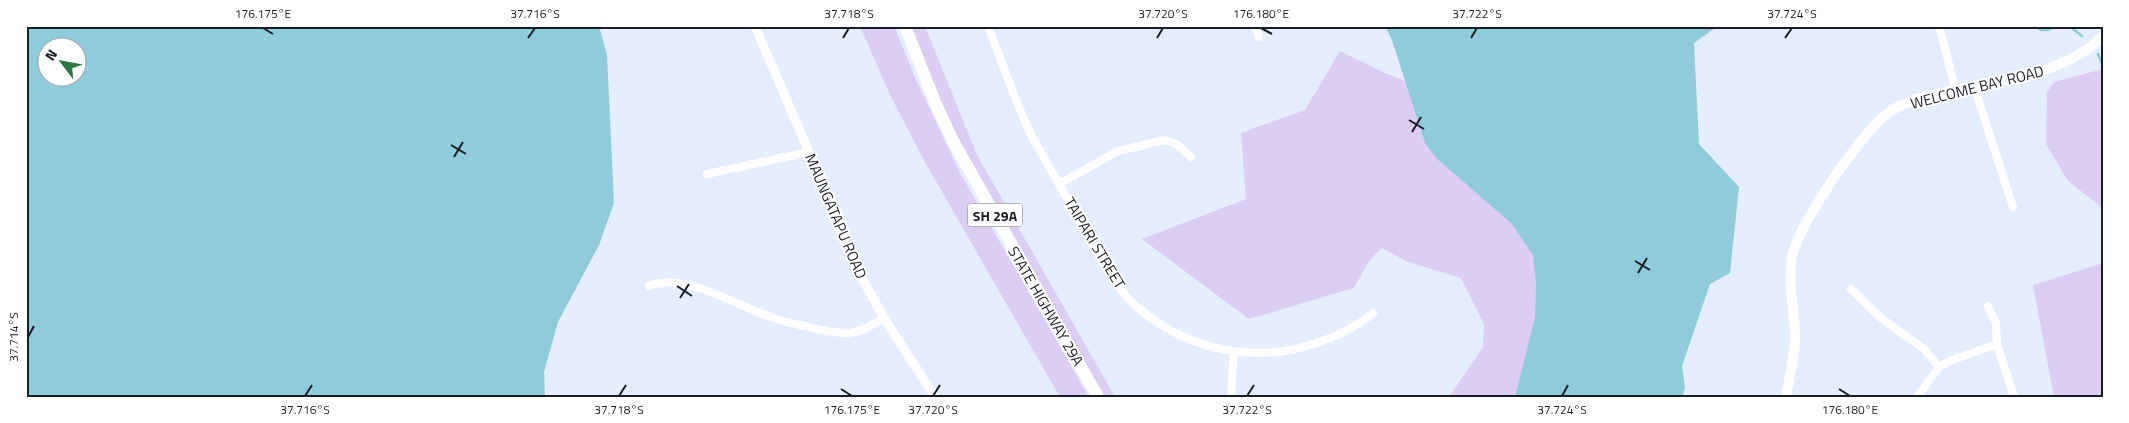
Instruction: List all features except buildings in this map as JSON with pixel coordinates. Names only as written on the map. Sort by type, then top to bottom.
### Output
[{"type":"highway","name":"STATE HIGHWAY 29A","points":[[904,26],[953,141],[1098,397]]},
{"type":"main road","name":"WELCOME BAY ROAD","points":[[1786,397],[1795,339],[1792,259],[1804,224],[1859,144],[1881,119],[1891,112],[1920,99],[2052,68],[2090,48],[2103,36]]},
{"type":"street","name":"MAUNGATAPU ROAD","points":[[755,26],[809,152],[851,258],[884,318],[935,397]]},
{"type":"street","name":"TAIPARI STREET","points":[[988,26],[1029,130],[1059,184],[1108,270],[1136,306],[1152,318],[1189,340],[1234,352],[1267,354],[1287,352],[1355,326],[1373,313]]},
{"type":"street","points":[[1255,26],[1259,37]]},
{"type":"street","points":[[1939,26],[1956,90]]},
{"type":"street","points":[[1974,86],[2013,207]]},
{"type":"street","points":[[1059,184],[1118,151],[1164,140],[1177,144],[1191,157]]},
{"type":"street","points":[[707,174],[809,152]]},
{"type":"street","points":[[649,286],[657,283],[678,283],[782,321],[839,332],[849,333],[862,330],[884,318]]},
{"type":"street","points":[[1851,290],[1886,321],[1924,350],[1939,367]]},
{"type":"street","points":[[1988,306],[1996,324],[1997,344],[2014,397]]},
{"type":"street","points":[[1917,397],[1939,367],[1952,360],[1997,344]]},
{"type":"street","points":[[1231,397],[1234,352]]},
{"type":"shaded area","points":[[860,26],[894,26],[915,77],[959,171],[1089,397],[1060,397],[926,164],[891,97]]},
{"type":"shaded area","points":[[910,26],[925,26],[977,155],[1115,397],[1103,397],[953,132]]},
{"type":"shaded area","points":[[1385,26],[1631,397],[1449,397],[1483,347],[1484,324],[1461,278],[1406,261],[1382,248],[1369,261],[1354,288],[1249,319],[1142,239],[1246,199],[1241,133],[1305,110],[1340,51],[1405,81],[1392,40]]},
{"type":"shaded area","points":[[2103,69],[2103,208],[2068,181],[2046,144],[2047,92],[2054,82]]},
{"type":"shaded area","points":[[2103,263],[2103,397],[2054,397],[2033,285]]},
{"type":"water","points":[[26,26],[599,26],[607,55],[614,203],[599,245],[558,322],[544,372],[545,397],[26,397]]},
{"type":"water","points":[[1385,26],[1718,26],[1694,43],[1699,144],[1739,187],[1730,273],[1710,284],[1682,366],[1685,388],[1682,397],[1515,397],[1535,317],[1536,284],[1533,255],[1511,223],[1436,158],[1425,143],[1392,40]]},
{"type":"waterway","points":[[2037,26],[2041,30],[2048,30],[2055,26]]},
{"type":"waterway","points":[[2064,26],[2072,28],[2082,36]]},
{"type":"waterway","points":[[2098,54],[2103,66]]},
{"type":"waterway","points":[[2103,86],[2103,94]]}]
